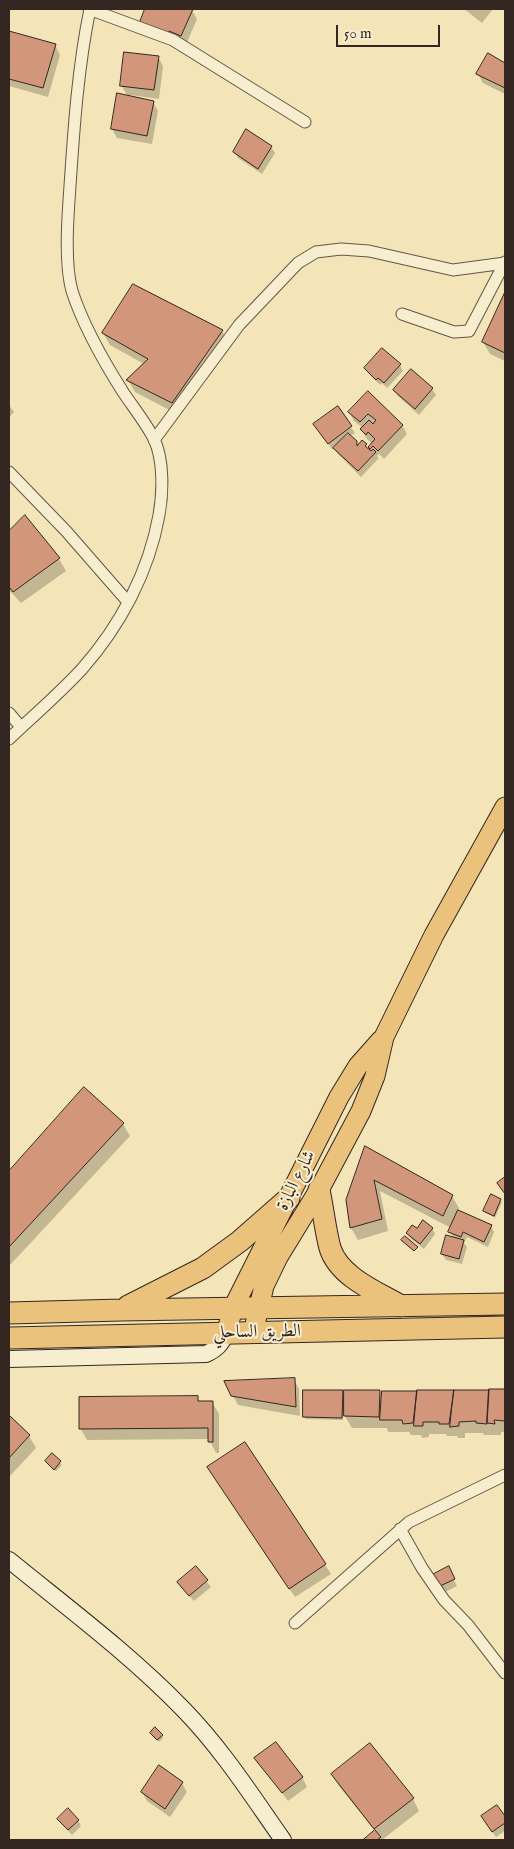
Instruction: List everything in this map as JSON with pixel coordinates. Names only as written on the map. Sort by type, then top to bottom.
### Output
[{"type":"highway","points":[[319,1190],[330,1248],[338,1263],[350,1274],[402,1306]]},
{"type":"highway","points":[[121,1310],[203,1268],[240,1241],[288,1198]]},
{"type":"highway","name":"الطريق الساحلي","points":[[9,1313],[505,1304]]},
{"type":"highway","name":"الطريق الساحلي","points":[[9,1338],[505,1327]]},
{"type":"main road","name":"شارع البازة","points":[[253,1333],[264,1286],[278,1257],[319,1190],[361,1111],[375,1076],[384,1037],[434,935],[505,807]]},
{"type":"main road","name":"شارع البازة","points":[[226,1334],[233,1308],[339,1096],[358,1066],[384,1037]]},
{"type":"street","points":[[9,739],[81,669],[108,636],[128,602],[147,560],[156,535],[162,500],[161,475],[154,440],[116,381],[81,316],[72,288],[69,263],[70,195],[81,50],[89,9],[173,40],[305,122]]},
{"type":"street","points":[[154,440],[239,325],[298,262],[316,252],[341,249],[369,251],[453,270],[505,262]]},
{"type":"street","points":[[402,314],[454,332],[468,330],[505,262]]},
{"type":"street","points":[[9,472],[66,531],[128,602]]},
{"type":"street","points":[[9,713],[22,727]]},
{"type":"street","points":[[9,1359],[206,1354],[215,1350],[221,1344],[226,1334]]},
{"type":"street","points":[[295,1623],[400,1529],[417,1518],[505,1475]]},
{"type":"street","points":[[400,1529],[422,1568],[444,1600],[468,1625],[505,1673]]},
{"type":"street","points":[[9,1560],[139,1668],[184,1711],[212,1742],[283,1840]]},
{"type":"building","points":[[145,9],[193,9],[181,36],[169,31],[168,34],[140,22]]},
{"type":"building","points":[[9,31],[56,44],[43,88],[9,79]]},
{"type":"building","points":[[124,52],[159,56],[154,90],[120,86]]},
{"type":"building","points":[[488,53],[505,63],[505,88],[476,74]]},
{"type":"building","points":[[117,93],[154,101],[147,136],[111,129]]},
{"type":"building","points":[[246,129],[272,146],[258,169],[233,152]]},
{"type":"building","points":[[133,284],[223,330],[172,403],[126,380],[148,359],[102,333]]},
{"type":"building","points":[[505,292],[505,353],[482,342]]},
{"type":"building","points":[[382,348],[401,364],[384,383],[378,378],[376,380],[364,368]]},
{"type":"building","points":[[411,369],[433,388],[415,409],[393,390]]},
{"type":"building","points":[[368,391],[403,425],[378,451],[373,446],[370,449],[368,447],[375,439],[368,432],[366,435],[360,429],[369,420],[373,424],[376,420],[368,414],[360,422],[348,412]]},
{"type":"building","points":[[338,406],[352,426],[328,444],[313,424]]},
{"type":"building","points":[[348,433],[357,441],[357,446],[362,440],[367,444],[365,446],[371,451],[373,449],[376,452],[358,471],[333,448]]},
{"type":"building","points":[[25,515],[60,558],[13,592],[9,587],[9,531]]},
{"type":"building","points":[[84,1087],[124,1123],[9,1247],[9,1171]]},
{"type":"building","points":[[365,1146],[453,1195],[443,1216],[374,1180],[382,1219],[350,1228],[346,1200]]},
{"type":"building","points":[[505,1177],[505,1194],[497,1183]]},
{"type":"building","points":[[491,1194],[501,1199],[494,1216],[483,1211]]},
{"type":"building","points":[[458,1210],[492,1225],[484,1242],[463,1232],[461,1237],[448,1232]]},
{"type":"building","points":[[423,1220],[433,1228],[420,1244],[406,1233],[412,1225],[417,1228]]},
{"type":"building","points":[[446,1235],[464,1240],[459,1259],[441,1254]]},
{"type":"building","points":[[405,1236],[418,1247],[414,1251],[401,1240]]},
{"type":"building","points":[[295,1378],[296,1407],[231,1396],[224,1381]]},
{"type":"building","points":[[489,1389],[505,1389],[505,1421],[494,1420],[495,1424],[487,1423]]},
{"type":"building","points":[[303,1390],[343,1390],[342,1418],[303,1417]]},
{"type":"building","points":[[344,1390],[380,1390],[379,1417],[344,1416]]},
{"type":"building","points":[[417,1390],[454,1390],[449,1424],[423,1422],[423,1426],[414,1426]]},
{"type":"building","points":[[454,1390],[489,1390],[487,1424],[476,1423],[476,1421],[459,1422],[459,1426],[450,1427]]},
{"type":"building","points":[[382,1391],[417,1391],[413,1423],[403,1424],[402,1420],[380,1420]]},
{"type":"building","points":[[198,1396],[198,1401],[213,1401],[213,1442],[208,1442],[208,1428],[79,1429],[79,1397]]},
{"type":"building","points":[[9,1415],[30,1435],[9,1458]]},
{"type":"building","points":[[245,1442],[326,1564],[289,1589],[207,1467]]},
{"type":"building","points":[[52,1453],[61,1461],[54,1470],[45,1461]]},
{"type":"building","points":[[196,1566],[208,1580],[189,1596],[177,1582]]},
{"type":"building","points":[[449,1566],[455,1579],[438,1587],[432,1575]]},
{"type":"building","points":[[155,1727],[163,1735],[157,1740],[150,1733]]},
{"type":"building","points":[[276,1742],[303,1777],[282,1793],[254,1758]]},
{"type":"building","points":[[370,1743],[414,1798],[374,1829],[331,1774]]},
{"type":"building","points":[[159,1765],[183,1782],[165,1809],[141,1792]]},
{"type":"building","points":[[497,1805],[505,1816],[505,1823],[492,1832],[481,1816]]},
{"type":"building","points":[[68,1808],[79,1820],[68,1830],[57,1819]]},
{"type":"building","points":[[375,1830],[381,1837],[377,1840],[363,1840]]}]
